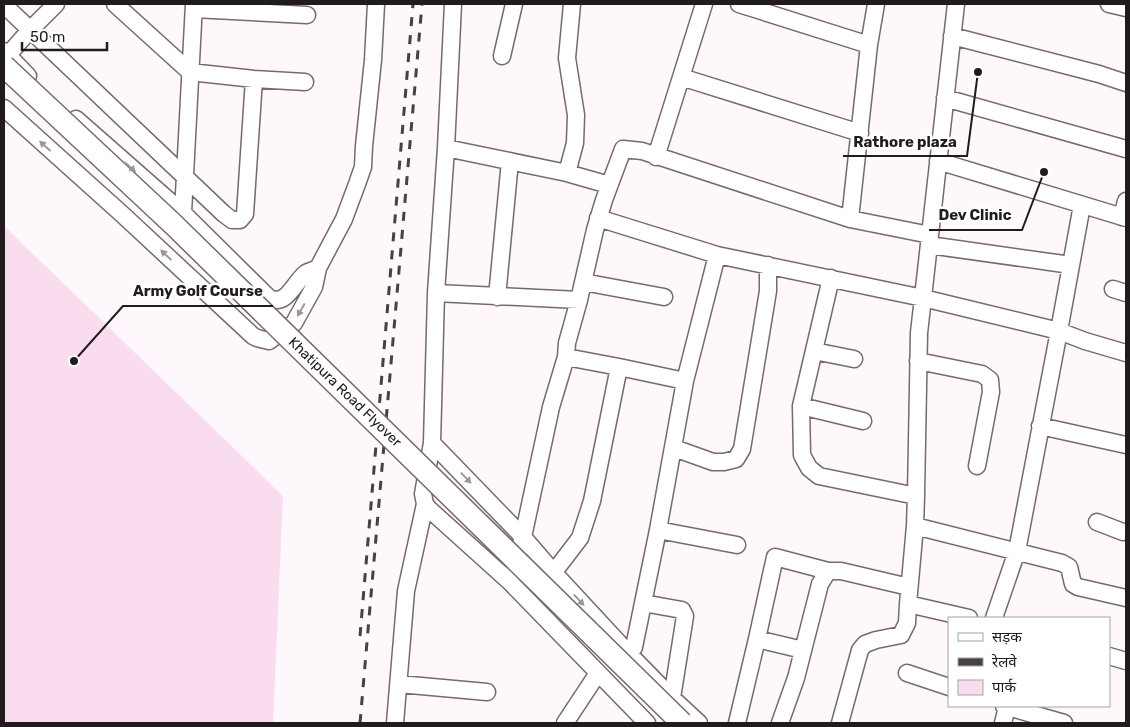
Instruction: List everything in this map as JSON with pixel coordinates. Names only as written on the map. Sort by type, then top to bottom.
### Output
[{"type":"main road","name":"Khatipura Road Flyover","points":[[5,57],[682,723]]},
{"type":"main road","name":"Khatipura Road Flyover","points":[[4,86],[174,244],[663,723]]},
{"type":"street","points":[[56,4],[5,57],[183,213],[269,298],[278,300],[284,298],[307,273],[318,268]]},
{"type":"street","points":[[4,108],[130,221],[253,336],[269,341],[294,323],[314,288],[318,268],[344,219],[363,167],[376,4]]},
{"type":"street","points":[[395,723],[406,591],[425,504],[423,494],[432,443],[436,293],[453,4]]},
{"type":"street","points":[[502,56],[514,4]]},
{"type":"street","points":[[567,173],[575,143],[576,116],[568,58],[572,4]]},
{"type":"street","points":[[656,157],[704,4]]},
{"type":"street","points":[[739,4],[869,45]]},
{"type":"street","points":[[850,219],[869,45],[876,4]]},
{"type":"street","points":[[840,723],[860,650],[865,644],[901,635],[907,623],[915,526],[919,333],[956,4]]},
{"type":"street","points":[[1109,4],[1126,8]]},
{"type":"street","points":[[4,5],[232,220],[240,220],[245,214],[254,79]]},
{"type":"street","points":[[121,6],[190,72],[306,82]]},
{"type":"street","points":[[183,213],[194,6],[307,15]]},
{"type":"street","points":[[952,36],[1099,74],[1126,83]]},
{"type":"street","points":[[681,78],[860,133]]},
{"type":"street","points":[[945,98],[1126,149]]},
{"type":"street","points":[[446,148],[567,173],[609,185]]},
{"type":"street","points":[[510,582],[523,537],[551,407],[566,358],[567,343],[598,218],[622,148],[642,151],[850,219],[929,240],[1071,265]]},
{"type":"street","points":[[497,297],[510,161]]},
{"type":"street","points":[[938,161],[1124,218],[1126,201]]},
{"type":"street","points":[[994,617],[1017,551],[1060,331],[1082,205]]},
{"type":"street","points":[[598,218],[717,255],[923,298],[1060,331],[1084,341],[1126,353]]},
{"type":"street","points":[[629,654],[634,647],[658,530],[685,380],[717,255]]},
{"type":"street","points":[[674,448],[713,462],[736,459],[742,449],[768,291],[768,265]]},
{"type":"street","points":[[831,278],[802,406],[802,455],[809,468],[819,476],[916,496]]},
{"type":"street","points":[[583,282],[664,297]]},
{"type":"street","points":[[436,293],[579,300]]},
{"type":"street","points":[[814,351],[854,359]]},
{"type":"street","points":[[566,358],[619,366],[685,380]]},
{"type":"street","points":[[918,361],[982,374],[990,380],[991,392],[976,466]]},
{"type":"street","points":[[530,602],[580,538],[592,501],[619,366]]},
{"type":"street","points":[[802,406],[863,421]]},
{"type":"street","points":[[1040,426],[1126,445]]},
{"type":"street","points":[[432,443],[523,537],[629,654],[699,723]]},
{"type":"street","points":[[425,504],[510,582],[647,723]]},
{"type":"street","points":[[1097,522],[1125,530]]},
{"type":"street","points":[[915,526],[1062,563],[1069,567],[1073,584],[1078,587],[1126,598]]},
{"type":"street","points":[[658,530],[737,546]]},
{"type":"street","points":[[737,723],[775,557],[828,571],[841,571],[909,587]]},
{"type":"street","points":[[780,723],[796,678],[820,584],[828,571]]},
{"type":"street","points":[[643,603],[682,610],[685,616],[672,698]]},
{"type":"street","points":[[908,604],[964,617]]},
{"type":"street","points":[[757,639],[803,650]]},
{"type":"street","points":[[1110,656],[1126,661]]},
{"type":"street","points":[[565,723],[598,673]]},
{"type":"street","points":[[907,673],[948,687]]},
{"type":"street","points":[[399,684],[487,692]]},
{"type":"street","points":[[1003,723],[1006,707]]},
{"type":"street","points":[[1009,707],[1064,723]]},
{"type":"green space","points":[[4,226],[283,496],[273,723],[4,723]]},
{"type":"railway","points":[[360,636],[413,4]]},
{"type":"railway","points":[[360,723],[422,4]]},
{"type":"place","name":"Rathore plaza","points":[[978,72]]},
{"type":"place","name":"Dev Clinic","points":[[1044,172]]},
{"type":"place","name":"Army Golf Course","points":[[74,361]]}]
